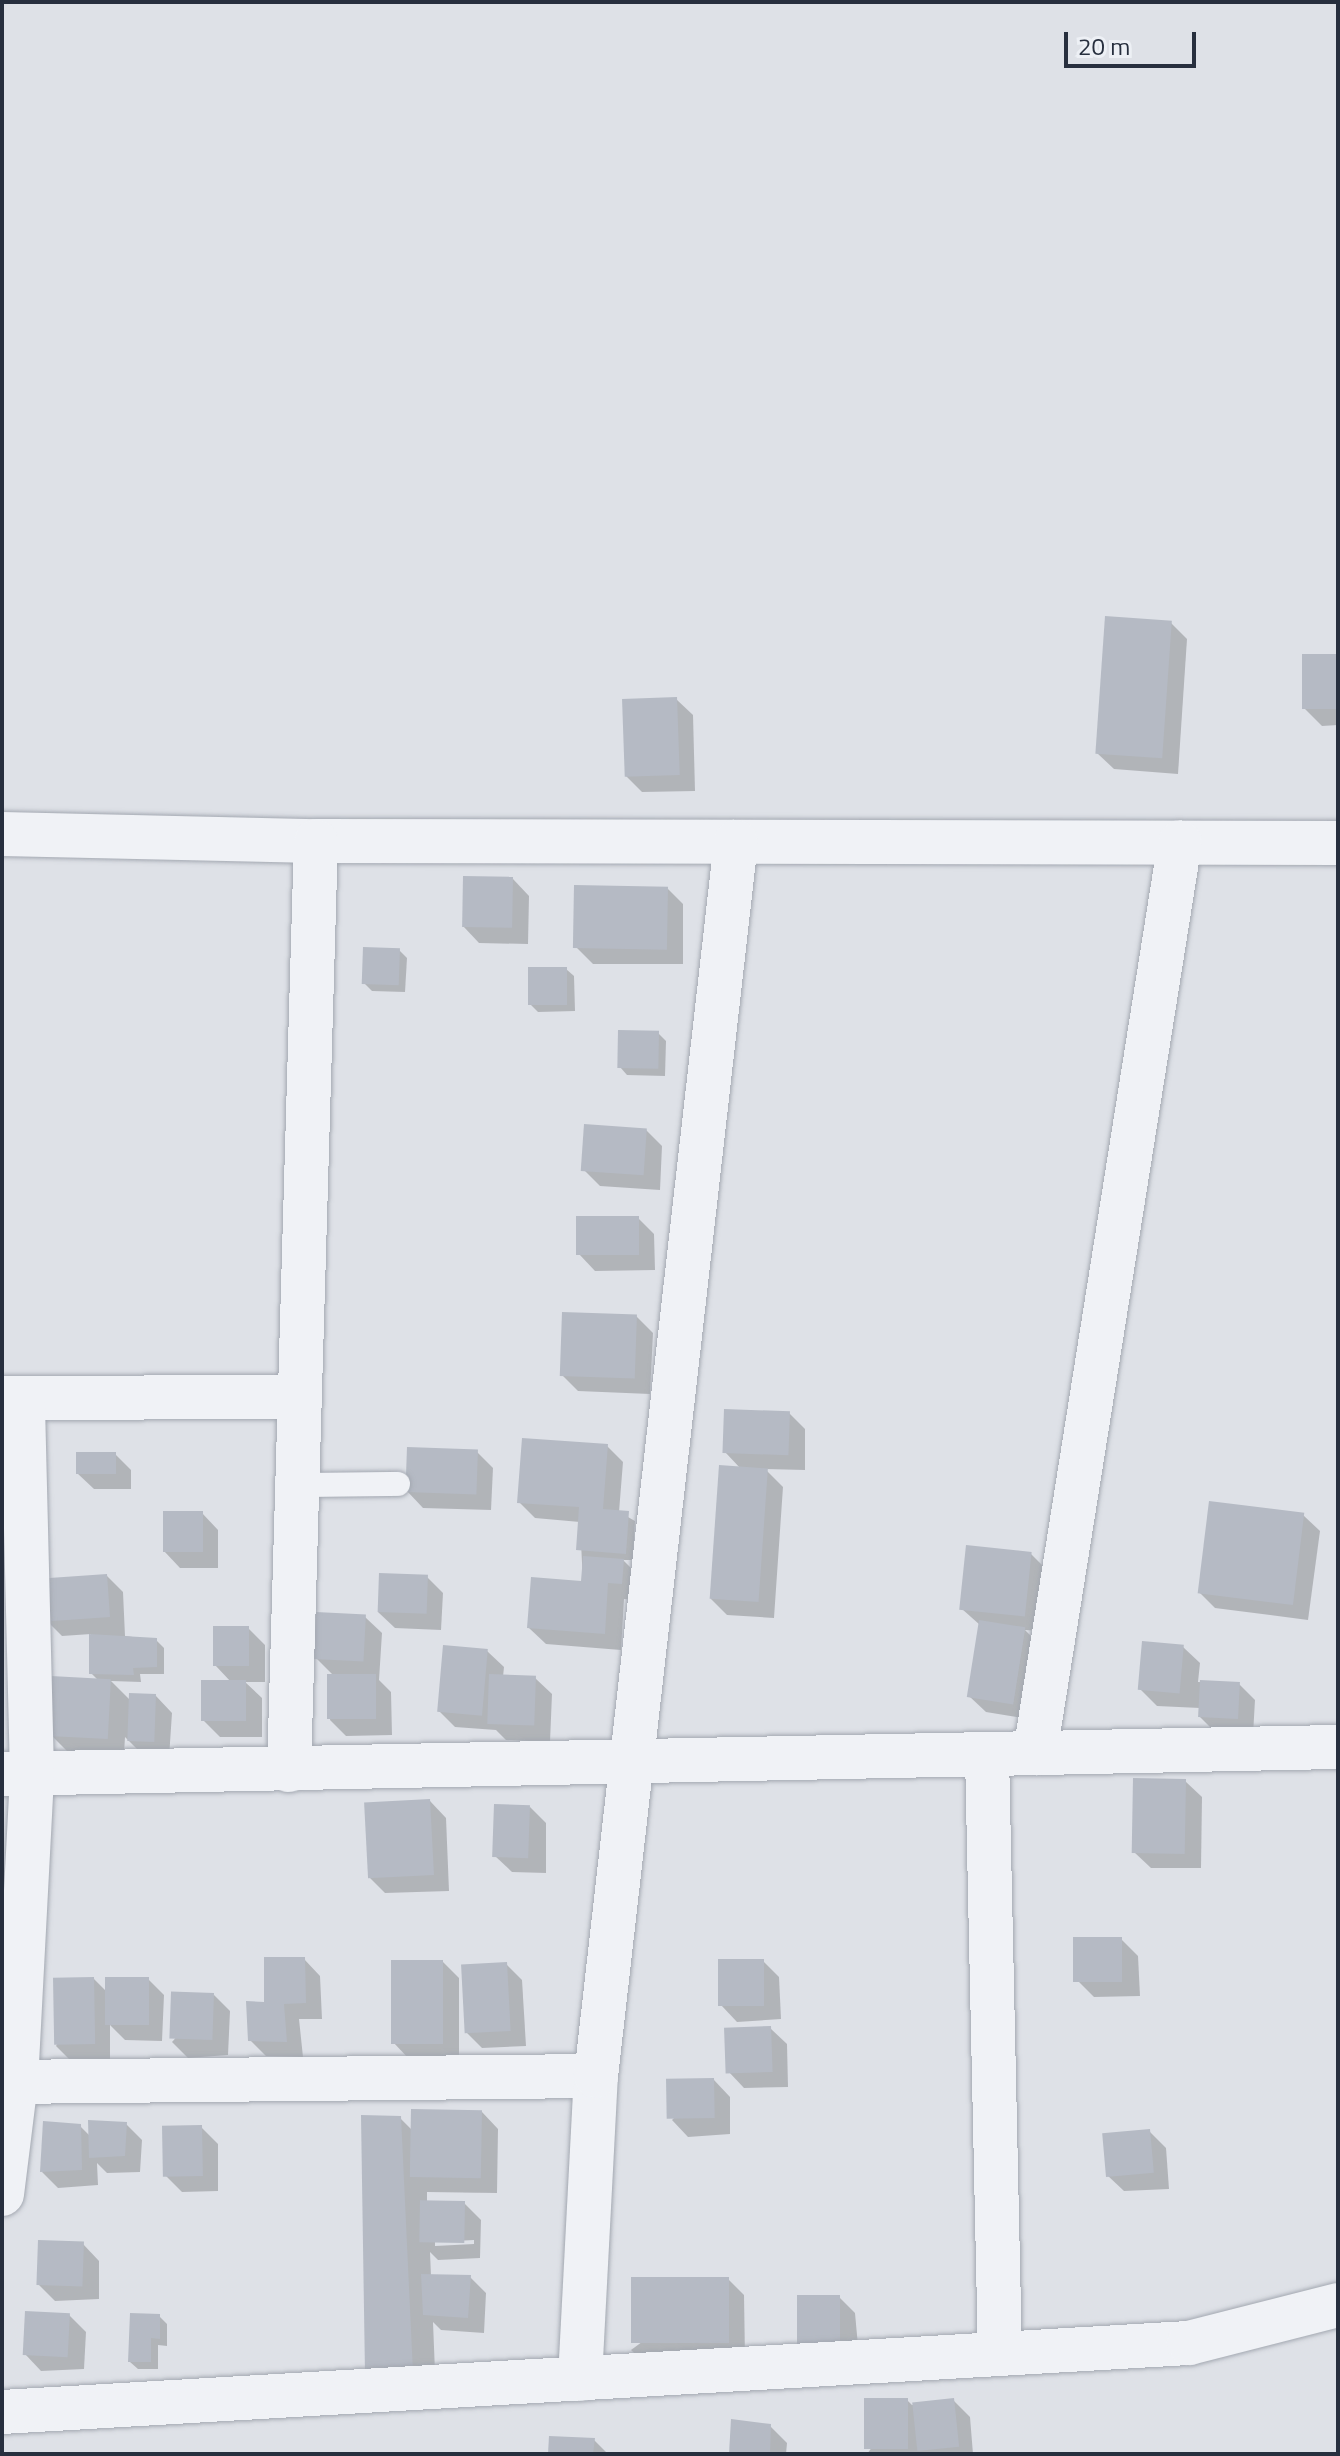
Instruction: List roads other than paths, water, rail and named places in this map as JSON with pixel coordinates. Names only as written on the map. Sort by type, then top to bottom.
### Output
[{"type":"street","points":[[2,834],[316,841],[1338,843]]},
{"type":"street","points":[[289,1770],[316,841]]},
{"type":"street","points":[[580,2379],[596,2076],[736,842]]},
{"type":"street","points":[[1035,1753],[1180,842]]},
{"type":"street","points":[[2,2194],[9,2082],[17,1774],[12,1398],[300,1397]]},
{"type":"street","points":[[17,1774],[631,1765],[1338,1747]]},
{"type":"street","points":[[987,1755],[1000,2354]]},
{"type":"street","points":[[9,2082],[596,2076]]},
{"type":"street","points":[[2,2412],[1189,2343],[1338,2305]]},
{"type":"lane","points":[[297,1485],[398,1484]]}]
